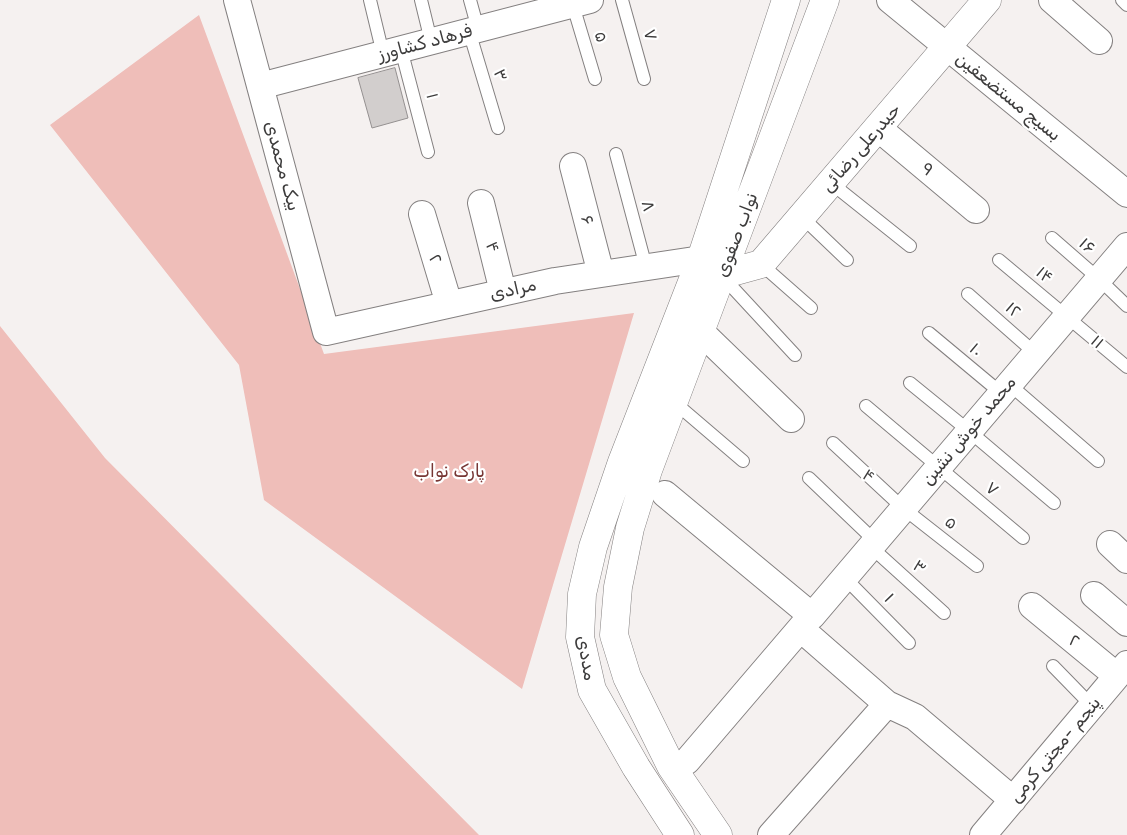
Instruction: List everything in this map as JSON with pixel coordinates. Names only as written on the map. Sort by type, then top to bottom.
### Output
[{"type":"street","name":"بیک محمدی","points":[[237,0],[326,332]]},
{"type":"street","name":"نواب صفوی","points":[[648,470],[700,331],[711,267],[786,0]]},
{"type":"street","name":"نواب صفوی","points":[[622,462],[711,267],[826,0]]},
{"type":"street","name":"بسیج مستضعفین","points":[[890,0],[1127,194]]},
{"type":"street","name":"حیدرعلی رضائی","points":[[761,264],[987,0]]},
{"type":"street","points":[[1052,0],[1098,41]]},
{"type":"street","name":"فرهاد کشاورز","points":[[260,86],[474,30],[524,13],[578,2]]},
{"type":"street","name":"۹","points":[[878,128],[976,210]]},
{"type":"street","name":"۶","points":[[573,166],[602,274]]},
{"type":"street","name":"۴","points":[[481,202],[503,292]]},
{"type":"street","name":"۲","points":[[422,214],[450,304]]},
{"type":"street","name":"محمد خوش نشین","points":[[687,761],[1127,246]]},
{"type":"street","points":[[711,267],[761,264]]},
{"type":"street","name":"مرادی","points":[[326,332],[555,281],[646,267],[711,267]]},
{"type":"street","points":[[700,331],[792,419]]},
{"type":"street","points":[[622,462],[648,470]]},
{"type":"street","name":"مددی","points":[[622,462],[593,547],[582,594],[580,637],[592,690],[636,767],[680,835]]},
{"type":"street","name":"مددی","points":[[648,470],[630,528],[618,587],[614,635],[627,676],[670,766],[718,835]]},
{"type":"street","points":[[665,494],[806,622],[887,704],[915,718],[1013,800]]},
{"type":"street","points":[[1094,595],[1127,623]]},
{"type":"street","name":"۲","points":[[1032,606],[1122,670]]},
{"type":"street","name":"پنجم -مجتی کرمی","points":[[983,835],[1122,670]]},
{"type":"street","points":[[771,835],[887,704]]},
{"type":"lane","points":[[370,0],[392,51]]},
{"type":"lane","points":[[421,0],[431,41]]},
{"type":"lane","points":[[470,0],[474,30]]},
{"type":"lane","name":"۷","points":[[622,0],[644,79]]},
{"type":"lane","points":[[1122,0],[1127,4]]},
{"type":"lane","name":"۵","points":[[578,2],[595,80]]},
{"type":"lane","name":"۳","points":[[474,30],[498,128]]},
{"type":"lane","name":"۱","points":[[392,51],[428,152]]},
{"type":"lane","name":"۸","points":[[616,154],[646,267]]},
{"type":"lane","points":[[831,183],[910,246]]},
{"type":"lane","points":[[802,217],[847,260]]},
{"type":"lane","name":"۱۶","points":[[1052,238],[1127,306]]},
{"type":"lane","name":"۱۴","points":[[999,260],[1066,317]]},
{"type":"lane","points":[[761,264],[811,308]]},
{"type":"lane","points":[[711,267],[795,354]]},
{"type":"lane","name":"۱۲","points":[[968,294],[1035,353]]},
{"type":"lane","name":"۱۱","points":[[1066,317],[1127,367]]},
{"type":"lane","name":"۱۰","points":[[929,333],[1098,461]]},
{"type":"lane","points":[[910,383],[1054,503]]},
{"type":"lane","points":[[674,402],[743,462]]},
{"type":"lane","points":[[866,406],[939,467]]},
{"type":"lane","name":"۴","points":[[833,443],[903,508]]},
{"type":"lane","name":"۷","points":[[939,467],[1023,538]]},
{"type":"lane","points":[[809,478],[873,544]]},
{"type":"lane","name":"۵","points":[[903,508],[977,566]]},
{"type":"lane","name":"۳","points":[[873,544],[944,612]]},
{"type":"lane","name":"۱","points":[[844,578],[909,643]]},
{"type":"lane","points":[[1053,666],[1092,706]]},
{"type":"green space","name":"پارک نواب","points":[[199,15],[324,354],[634,313],[522,689],[264,500],[239,365],[50,125]]},
{"type":"green space","points":[[0,326],[105,458],[479,835],[0,835]]},
{"type":"building","points":[[395,68],[408,118],[372,128],[358,78]]}]
